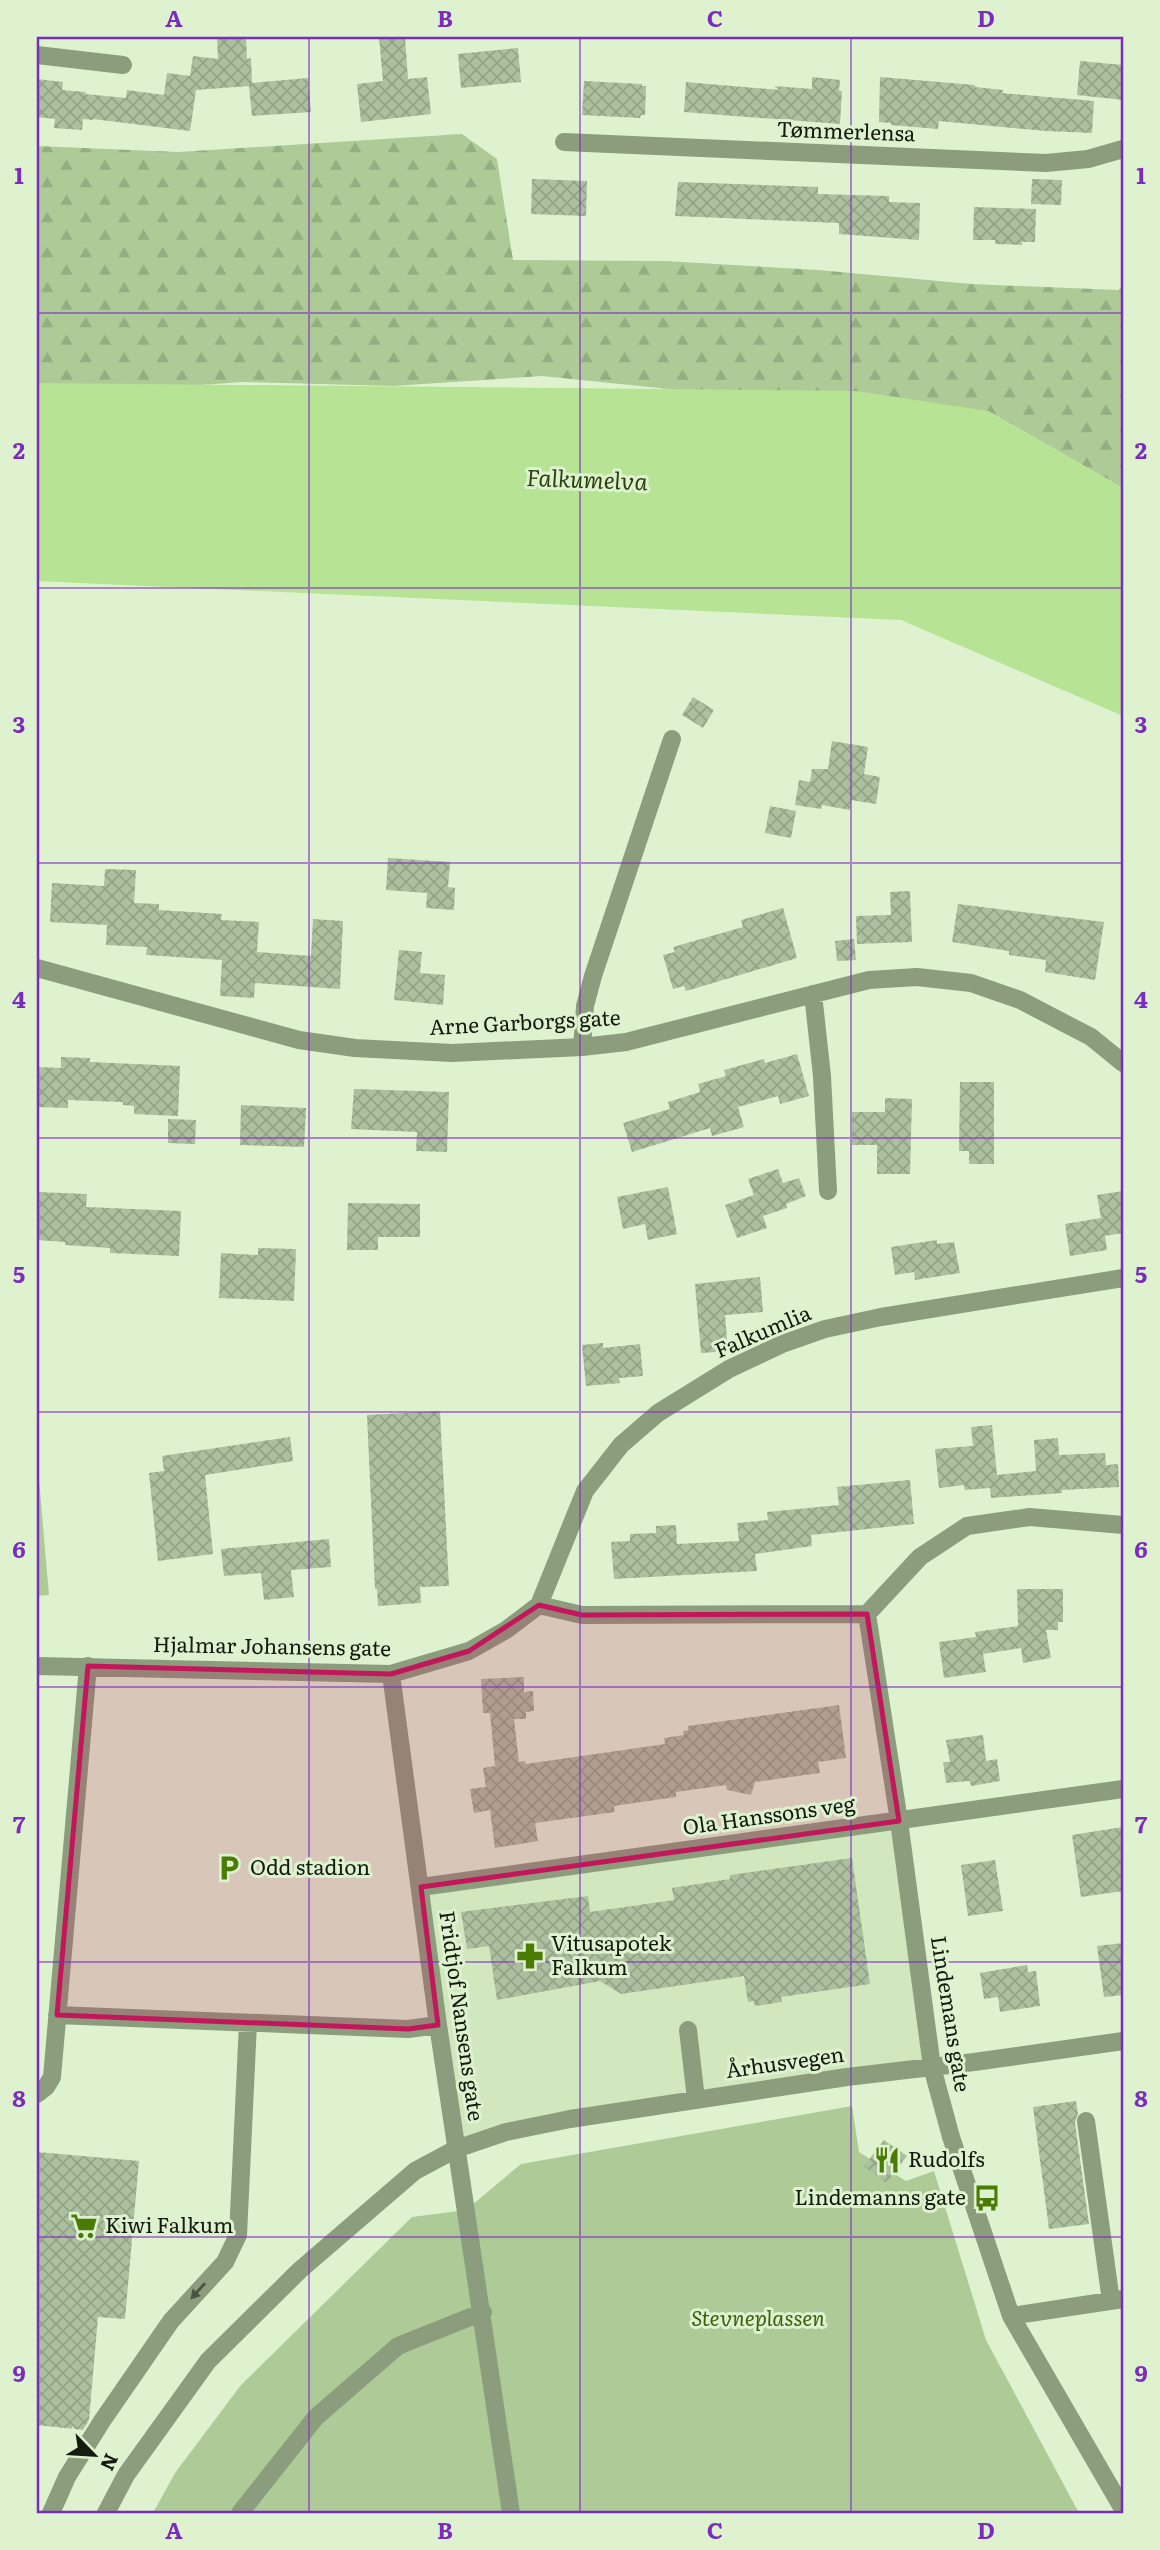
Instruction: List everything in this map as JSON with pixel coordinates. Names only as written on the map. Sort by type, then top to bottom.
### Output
[{"type":"street","points":[[37,55],[123,65]]},
{"type":"street","name":"Tømmerlensa","points":[[564,142],[1046,163],[1088,159],[1123,149]]},
{"type":"street","points":[[582,1047],[585,1006],[593,976],[672,740]]},
{"type":"street","name":"Arne Garborgs gate","points":[[37,968],[299,1040],[355,1048],[452,1054],[626,1042],[869,980],[917,977],[971,983],[1020,1000],[1079,1031],[1123,1063]]},
{"type":"street","points":[[813,994],[822,1076],[828,1191]]},
{"type":"street","name":"Falkumlia","points":[[539,1605],[585,1491],[621,1445],[658,1413],[729,1369],[782,1344],[825,1329],[881,1317],[1123,1278]]},
{"type":"street","points":[[539,1605],[582,1615],[867,1614],[920,1557],[967,1526],[1030,1517],[1123,1525]]},
{"type":"street","name":"Hjalmar Johansens gate","points":[[37,1666],[390,1674],[469,1651],[506,1630],[539,1605]]},
{"type":"street","name":"Lindemans gate","points":[[867,1614],[899,1821],[932,2067],[951,2137],[1011,2316],[1123,2509]]},
{"type":"street","points":[[37,2094],[46,2087],[52,2077],[88,1666]]},
{"type":"street","name":"Fridtjof Nansens gate","points":[[106,2513],[125,2475],[208,2361],[300,2270],[415,2171],[456,2149],[390,1674]]},
{"type":"street","name":"Ola Hanssons veg","points":[[421,1887],[1123,1789]]},
{"type":"street","points":[[57,2015],[408,2029],[438,2025]]},
{"type":"street","points":[[51,2513],[67,2477],[171,2321],[225,2262],[238,2235],[248,2023]]},
{"type":"street","points":[[688,2030],[696,2099]]},
{"type":"street","name":"Århusvegen","points":[[456,2149],[506,2132],[696,2099],[1123,2041]]},
{"type":"street","points":[[1011,2316],[1117,2300],[1086,2121]]},
{"type":"street","points":[[456,2149],[511,2513]]},
{"type":"street","points":[[240,2513],[316,2417],[398,2346],[482,2312]]},
{"type":"highlighted area","points":[[539,1605],[582,1615],[867,1614],[899,1821],[421,1887],[438,2025],[408,2029],[57,2015],[88,1666],[391,1674],[469,1651]]},
{"type":"shaded area","points":[[899,1821],[932,2067],[854,2077],[456,2149],[421,1887]]},
{"type":"green space","points":[[462,134],[497,159],[513,260],[665,261],[818,270],[972,284],[1118,290],[1123,286],[1123,488],[988,411],[688,391],[542,376],[393,386],[242,382],[37,397],[37,146],[178,152]]},
{"type":"green space","points":[[39,1479],[49,1595],[37,1596],[37,1480]]},
{"type":"green space","name":"Stevneplassen","points":[[852,2106],[859,2152],[906,2181],[934,2171],[986,2340],[1079,2513],[153,2513],[175,2473],[241,2385],[412,2217],[466,2210],[521,2164]]},
{"type":"water","name":"Falkumelva","points":[[37,383],[856,391],[988,411],[1123,488],[1123,716],[901,620],[37,581]]},
{"type":"building","points":[[217,37],[246,37],[247,59],[251,58],[252,83],[308,78],[311,112],[252,116],[249,86],[196,90],[190,131],[93,119],[83,119],[82,130],[54,128],[55,119],[37,117],[37,79],[63,82],[62,90],[86,92],[85,94],[126,98],[127,90],[164,95],[167,73],[190,76],[193,56],[218,59]]},
{"type":"building","points":[[379,37],[405,37],[408,79],[427,77],[431,114],[361,122],[357,84],[383,81]]},
{"type":"building","points":[[518,48],[521,82],[461,88],[458,54]]},
{"type":"building","points":[[1080,61],[1123,65],[1123,100],[1077,95]]},
{"type":"building","points":[[812,77],[840,80],[840,124],[684,112],[686,82],[779,90],[774,86],[812,89]]},
{"type":"building","points":[[880,77],[975,85],[1003,90],[1002,93],[1094,101],[1092,133],[939,121],[938,129],[879,122]]},
{"type":"building","points":[[584,81],[646,86],[645,115],[640,118],[582,115]]},
{"type":"building","points":[[532,179],[587,181],[586,216],[531,214]]},
{"type":"building","points":[[1032,179],[1062,180],[1061,205],[1031,204]]},
{"type":"building","points":[[678,182],[818,187],[818,194],[889,196],[889,202],[920,203],[919,240],[839,234],[839,223],[675,216]]},
{"type":"building","points":[[974,207],[1036,209],[1035,242],[1022,242],[1022,245],[995,244],[995,240],[973,240]]},
{"type":"building","points":[[693,697],[714,710],[703,728],[682,715]]},
{"type":"building","points":[[832,741],[868,747],[864,774],[880,777],[876,804],[851,800],[850,810],[822,805],[821,809],[795,805],[799,780],[810,782],[812,769],[828,769]]},
{"type":"building","points":[[770,806],[796,811],[791,838],[765,833]]},
{"type":"building","points":[[388,858],[450,862],[448,887],[455,888],[454,910],[426,908],[427,893],[386,890]]},
{"type":"building","points":[[105,869],[136,870],[134,903],[159,904],[159,910],[222,914],[221,920],[259,922],[257,952],[311,956],[313,919],[343,921],[340,989],[255,983],[254,998],[220,996],[222,960],[146,955],[147,947],[106,945],[107,925],[50,922],[52,883],[104,886]]},
{"type":"building","points":[[910,891],[912,942],[857,944],[856,916],[891,915],[890,892]]},
{"type":"building","points":[[958,904],[1104,922],[1095,980],[1045,972],[1046,960],[952,942]]},
{"type":"building","points":[[783,908],[797,958],[686,991],[684,986],[673,989],[663,955],[675,952],[673,947],[743,927],[741,920]]},
{"type":"building","points":[[854,939],[856,960],[837,961],[835,941]]},
{"type":"building","points":[[399,950],[422,952],[420,973],[445,975],[443,1005],[394,1000]]},
{"type":"building","points":[[797,1054],[809,1096],[780,1104],[778,1096],[738,1107],[744,1127],[712,1136],[710,1128],[632,1152],[623,1123],[670,1109],[668,1102],[700,1092],[698,1084],[726,1076],[724,1070],[764,1059],[765,1063]]},
{"type":"building","points":[[61,1057],[90,1058],[90,1062],[180,1066],[178,1116],[134,1114],[134,1106],[123,1105],[123,1102],[68,1100],[68,1108],[37,1107],[37,1067],[61,1068]]},
{"type":"building","points":[[960,1082],[994,1082],[994,1164],[969,1164],[969,1151],[959,1151]]},
{"type":"building","points":[[354,1089],[449,1092],[447,1152],[416,1151],[417,1132],[351,1129]]},
{"type":"building","points":[[885,1098],[912,1099],[910,1174],[877,1174],[877,1145],[852,1145],[852,1112],[885,1112]]},
{"type":"building","points":[[241,1105],[306,1108],[304,1147],[240,1145]]},
{"type":"building","points":[[168,1119],[196,1120],[195,1144],[168,1143]]},
{"type":"building","points":[[778,1169],[783,1183],[799,1178],[806,1196],[786,1204],[787,1208],[763,1216],[767,1228],[737,1238],[725,1205],[754,1195],[748,1179]]},
{"type":"building","points":[[668,1187],[677,1234],[648,1240],[645,1224],[623,1229],[617,1197]]},
{"type":"building","points":[[1123,1191],[1123,1233],[1105,1236],[1107,1250],[1070,1256],[1065,1224],[1101,1218],[1097,1195]]},
{"type":"building","points":[[37,1192],[87,1194],[86,1207],[181,1211],[179,1256],[110,1253],[110,1248],[37,1240]]},
{"type":"building","points":[[348,1203],[420,1204],[420,1237],[378,1237],[378,1250],[347,1250]]},
{"type":"building","points":[[937,1240],[937,1244],[954,1242],[960,1273],[915,1280],[914,1272],[895,1275],[891,1247]]},
{"type":"building","points":[[258,1248],[296,1249],[294,1301],[219,1298],[221,1253],[258,1255]]},
{"type":"building","points":[[760,1277],[763,1312],[725,1315],[728,1351],[701,1353],[695,1284]]},
{"type":"building","points":[[603,1343],[603,1348],[640,1344],[643,1376],[619,1378],[620,1383],[586,1386],[582,1345]]},
{"type":"building","points":[[440,1411],[449,1586],[420,1587],[421,1603],[378,1606],[367,1415]]},
{"type":"building","points":[[992,1425],[997,1475],[1036,1471],[1034,1440],[1058,1438],[1059,1455],[1105,1453],[1106,1465],[1118,1464],[1119,1487],[991,1498],[990,1488],[965,1490],[964,1485],[939,1488],[935,1449],[973,1446],[971,1427]]},
{"type":"building","points":[[290,1437],[293,1461],[205,1475],[213,1554],[158,1561],[149,1473],[164,1471],[162,1456]]},
{"type":"building","points":[[910,1480],[914,1524],[811,1535],[812,1546],[755,1554],[757,1571],[614,1579],[611,1542],[630,1541],[630,1534],[656,1533],[656,1526],[676,1525],[677,1544],[739,1541],[737,1523],[768,1520],[767,1512],[839,1505],[837,1487]]},
{"type":"building","points":[[329,1539],[331,1567],[291,1570],[294,1597],[264,1600],[261,1573],[224,1576],[221,1549]]},
{"type":"building","points":[[1017,1589],[1063,1589],[1063,1622],[1058,1622],[1058,1630],[1046,1630],[1051,1658],[1023,1663],[1021,1648],[983,1654],[986,1672],[944,1678],[939,1642],[976,1637],[975,1632],[1018,1626]]},
{"type":"building","points":[[524,1677],[524,1692],[533,1691],[534,1711],[526,1712],[526,1719],[514,1719],[519,1762],[525,1761],[526,1764],[665,1744],[664,1738],[684,1735],[683,1731],[688,1730],[688,1726],[839,1705],[846,1758],[818,1762],[820,1773],[755,1782],[751,1795],[727,1790],[726,1785],[676,1792],[676,1797],[614,1806],[615,1812],[535,1823],[538,1841],[495,1848],[490,1810],[474,1813],[470,1789],[486,1787],[483,1768],[495,1766],[490,1713],[483,1713],[481,1679]]},
{"type":"building","points":[[983,1735],[986,1761],[997,1759],[1000,1781],[971,1786],[970,1781],[946,1783],[943,1762],[950,1762],[946,1740]]},
{"type":"building","points":[[1123,1827],[1123,1891],[1081,1897],[1072,1835]]},
{"type":"building","points":[[852,1858],[870,1984],[781,1997],[782,2002],[755,2006],[754,2001],[748,2002],[744,1976],[621,1994],[600,1981],[497,2000],[489,1946],[467,1949],[461,1912],[588,1896],[590,1912],[674,1900],[672,1888],[730,1879],[730,1875]]},
{"type":"building","points":[[995,1860],[1003,1911],[968,1916],[961,1865]]},
{"type":"building","points":[[1123,1943],[1123,1995],[1104,1997],[1097,1946]]},
{"type":"building","points":[[1027,1965],[1028,1972],[1036,1971],[1040,2006],[1000,2012],[998,1997],[984,1999],[980,1973]]},
{"type":"building","points":[[1076,2101],[1078,2113],[1075,2123],[1089,2224],[1049,2229],[1033,2107]]},
{"type":"building","points":[[884,2140],[907,2156],[886,2183],[864,2166]]},
{"type":"building","points":[[37,2152],[139,2161],[125,2319],[98,2317],[89,2420],[83,2430],[37,2425]]},
{"type":"place","name":"Odd stadion","points":[[229,1868]]},
{"type":"place","name":"Vitusapotek Falkum","points":[[530,1956]]},
{"type":"place","name":"Rudolfs","points":[[887,2160]]},
{"type":"place","name":"Lindemanns gate","points":[[987,2198]]},
{"type":"place","name":"Kiwi Falkum","points":[[84,2226]]}]
